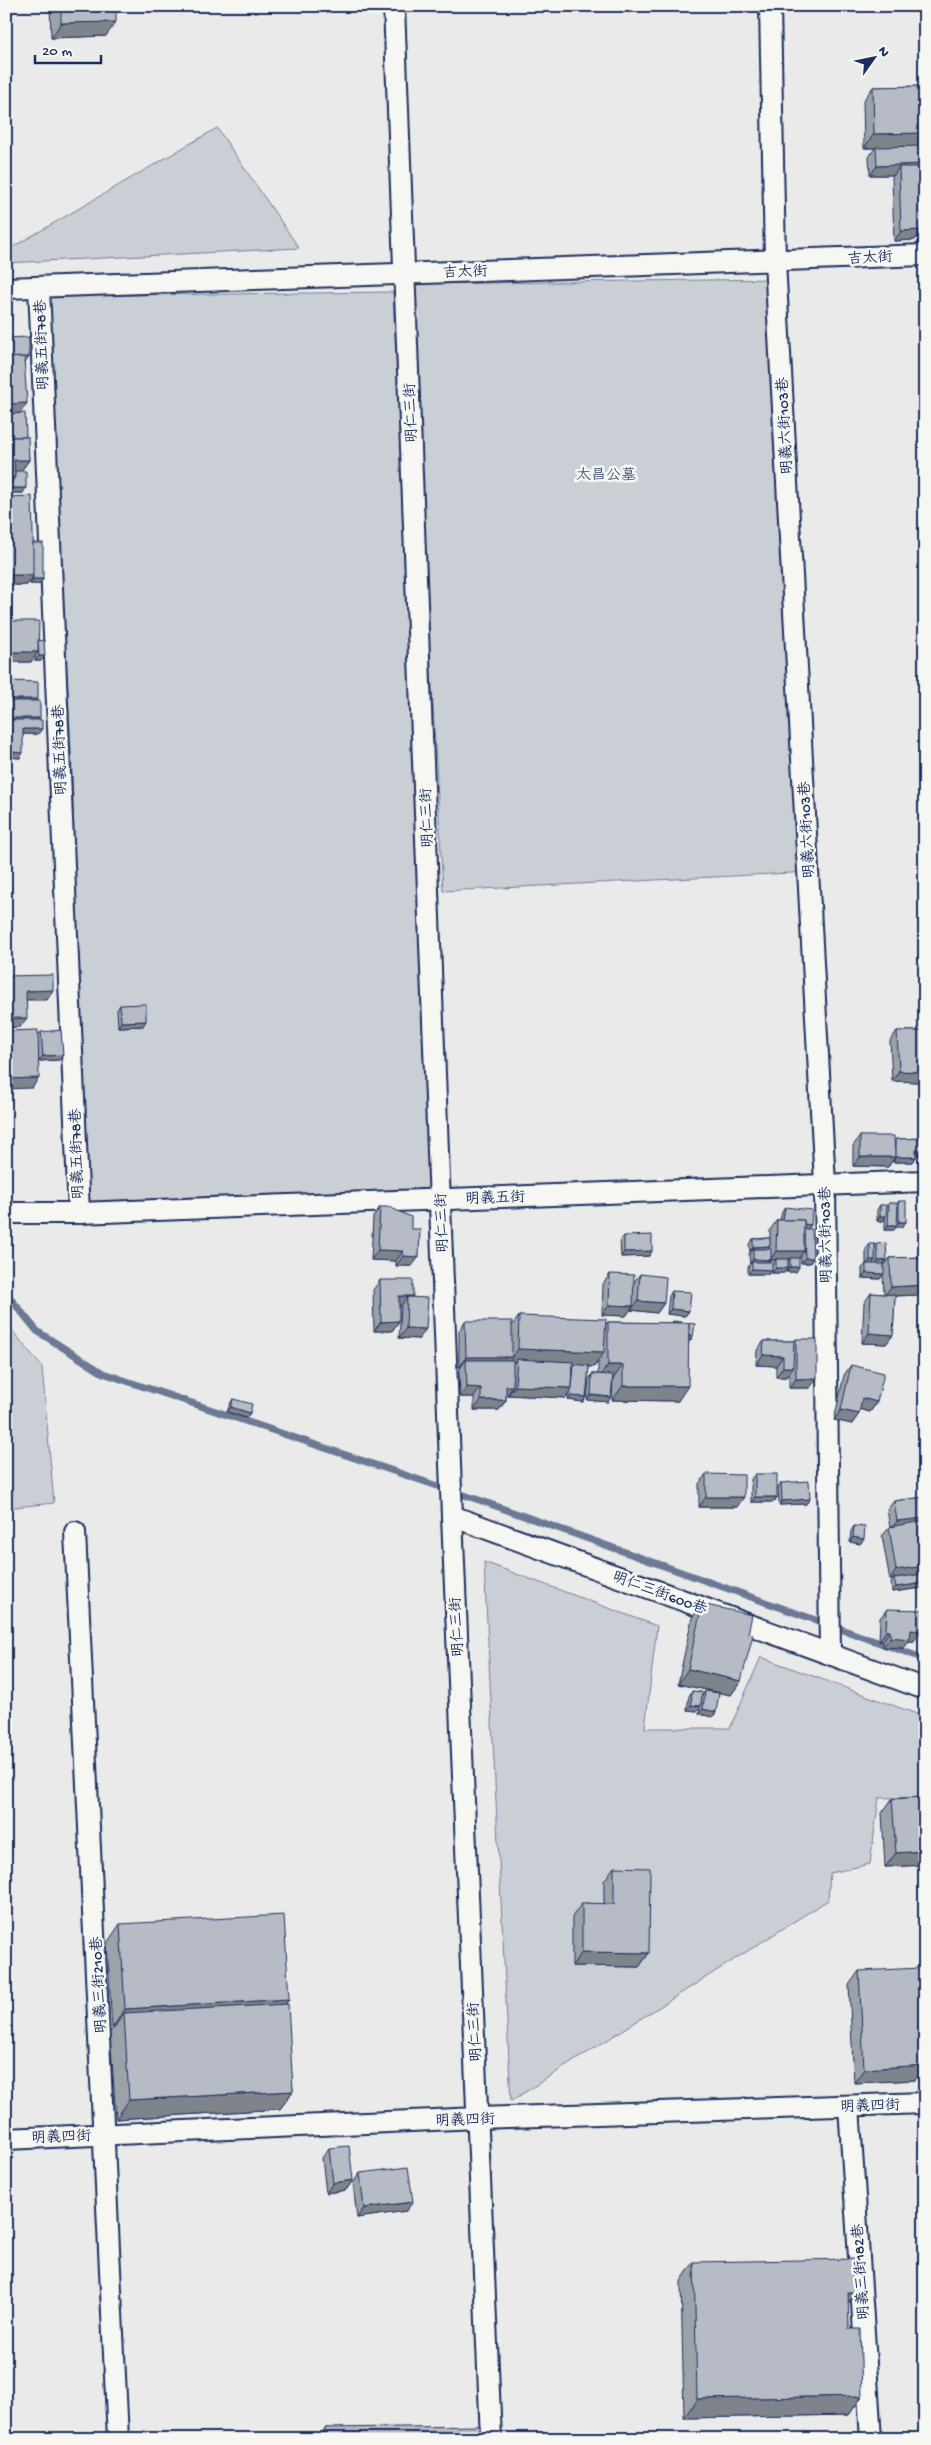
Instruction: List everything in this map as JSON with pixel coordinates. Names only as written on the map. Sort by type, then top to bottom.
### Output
[{"type":"street","name":"明仁三街","points":[[394,6],[451,1500],[491,2439]]},
{"type":"street","name":"明義六街103巷","points":[[770,6],[775,261],[825,1184],[830,1654]]},
{"type":"street","name":"吉太街","points":[[6,288],[405,272],[925,255]]},
{"type":"street","name":"明義五街78巷","points":[[38,286],[78,1213]]},
{"type":"street","name":"明義五街","points":[[6,1213],[78,1213],[925,1181]]},
{"type":"street","name":"明仁三街600巷","points":[[451,1500],[830,1654],[925,1689]]},
{"type":"street","name":"明義三街210巷","points":[[75,1532],[118,2439]]},
{"type":"street","name":"明義四街","points":[[6,2138],[478,2118],[925,2103]]},
{"type":"street","name":"明義三街182巷","points":[[849,2106],[871,2439]]},
{"type":"green space","points":[[217,128],[299,248],[6,263],[6,251]]},
{"type":"green space","name":"太昌公墓","points":[[784,279],[810,872],[443,891],[410,284]]},
{"type":"green space","points":[[393,292],[435,1191],[85,1207],[72,768],[47,296]]},
{"type":"green space","points":[[6,1323],[42,1367],[54,1503],[6,1508]]},
{"type":"green space","points":[[484,1562],[657,1626],[645,1728],[730,1728],[761,1657],[925,1717],[925,1797],[879,1798],[870,1864],[830,1873],[828,1900],[511,2101]]},
{"type":"building","points":[[61,6],[116,6],[116,22],[61,23]]},
{"type":"building","points":[[925,86],[925,133],[874,134],[873,87]]},
{"type":"building","points":[[925,146],[925,171],[921,171],[921,164],[877,166],[876,147]]},
{"type":"building","points":[[899,167],[919,167],[922,230],[901,231]]},
{"type":"building","points":[[29,337],[29,357],[6,358],[6,338]]},
{"type":"building","points":[[24,357],[27,403],[6,404],[6,358]]},
{"type":"building","points":[[25,413],[26,437],[6,437],[6,414]]},
{"type":"building","points":[[6,437],[28,437],[29,460],[14,460],[15,477],[6,478]]},
{"type":"building","points":[[15,471],[26,471],[26,488],[9,488],[15,477]]},
{"type":"building","points":[[32,496],[34,575],[6,575],[6,497]]},
{"type":"building","points":[[33,543],[43,543],[43,579],[33,579]]},
{"type":"building","points":[[10,621],[39,621],[38,652],[10,652]]},
{"type":"building","points":[[7,623],[7,652],[6,652]]},
{"type":"building","points":[[44,640],[45,656],[39,656],[38,641]]},
{"type":"building","points":[[9,681],[38,682],[38,699],[9,699]]},
{"type":"building","points":[[10,701],[40,701],[40,718],[11,718]]},
{"type":"building","points":[[11,720],[42,720],[42,729],[23,729],[23,753],[12,752]]},
{"type":"building","points":[[53,975],[53,990],[26,991],[27,1018],[6,1018],[6,976]]},
{"type":"building","points":[[146,1004],[146,1021],[121,1022],[120,1005]]},
{"type":"building","points":[[38,1030],[39,1078],[6,1079],[6,1031]]},
{"type":"building","points":[[61,1030],[63,1055],[43,1056],[41,1032]]},
{"type":"building","points":[[897,1031],[925,1031],[925,1072],[899,1071]]},
{"type":"building","points":[[860,1136],[894,1136],[895,1157],[860,1157]]},
{"type":"building","points":[[925,1138],[925,1150],[916,1150],[916,1157],[896,1157],[896,1139]]},
{"type":"building","points":[[899,1201],[906,1201],[906,1222],[899,1222]]},
{"type":"building","points":[[889,1203],[898,1203],[897,1225],[888,1225]]},
{"type":"building","points":[[880,1205],[887,1205],[886,1216],[880,1216]]},
{"type":"building","points":[[380,1207],[389,1207],[411,1217],[411,1229],[420,1229],[419,1257],[403,1256],[403,1251],[378,1250]]},
{"type":"building","points":[[785,1207],[812,1210],[811,1225],[804,1224],[804,1220],[783,1220]]},
{"type":"building","points":[[777,1220],[804,1220],[804,1251],[776,1251]]},
{"type":"building","points":[[804,1229],[812,1229],[813,1258],[805,1258]]},
{"type":"building","points":[[652,1235],[652,1251],[624,1252],[624,1236]]},
{"type":"building","points":[[770,1238],[770,1246],[753,1247],[753,1239]]},
{"type":"building","points":[[886,1243],[887,1260],[878,1261],[877,1244]]},
{"type":"building","points":[[870,1244],[875,1244],[875,1260],[870,1260]]},
{"type":"building","points":[[753,1249],[771,1249],[771,1260],[753,1259]]},
{"type":"building","points":[[925,1257],[925,1285],[891,1287],[890,1258]]},
{"type":"building","points":[[790,1258],[799,1258],[799,1267],[790,1267]]},
{"type":"building","points":[[776,1259],[788,1259],[788,1268],[776,1268]]},
{"type":"building","points":[[752,1262],[772,1262],[772,1270],[752,1269]]},
{"type":"building","points":[[866,1264],[884,1264],[884,1274],[866,1273]]},
{"type":"building","points":[[610,1274],[634,1275],[633,1306],[609,1305]]},
{"type":"building","points":[[640,1274],[666,1277],[664,1303],[638,1301]]},
{"type":"building","points":[[380,1280],[413,1280],[413,1296],[399,1296],[399,1321],[381,1322]]},
{"type":"building","points":[[672,1291],[691,1292],[689,1311],[671,1309]]},
{"type":"building","points":[[871,1293],[895,1295],[893,1335],[869,1333]]},
{"type":"building","points":[[407,1297],[428,1298],[426,1329],[406,1328]]},
{"type":"building","points":[[519,1316],[606,1319],[604,1352],[518,1349]]},
{"type":"building","points":[[465,1321],[512,1321],[512,1357],[466,1357]]},
{"type":"building","points":[[608,1322],[689,1323],[688,1386],[623,1386],[623,1365],[608,1365]]},
{"type":"building","points":[[689,1323],[695,1324],[693,1336],[689,1335]]},
{"type":"building","points":[[796,1339],[817,1339],[817,1378],[796,1379]]},
{"type":"building","points":[[764,1341],[794,1341],[793,1367],[783,1367],[783,1356],[763,1355]]},
{"type":"building","points":[[517,1359],[573,1362],[572,1388],[515,1386]]},
{"type":"building","points":[[466,1360],[513,1360],[513,1386],[506,1386],[506,1400],[481,1400],[481,1388],[467,1387]]},
{"type":"building","points":[[574,1364],[589,1366],[586,1397],[571,1396]]},
{"type":"building","points":[[851,1365],[884,1373],[877,1402],[862,1398],[859,1414],[841,1410]]},
{"type":"building","points":[[592,1374],[613,1375],[611,1397],[591,1395]]},
{"type":"building","points":[[233,1399],[252,1404],[250,1413],[231,1407]]},
{"type":"building","points":[[706,1474],[744,1475],[744,1497],[706,1497]]},
{"type":"building","points":[[755,1474],[777,1474],[777,1497],[755,1497]]},
{"type":"building","points":[[809,1481],[810,1499],[782,1501],[781,1483]]},
{"type":"building","points":[[925,1497],[925,1518],[897,1521],[894,1501]]},
{"type":"building","points":[[922,1521],[925,1536],[925,1566],[896,1570],[889,1527]]},
{"type":"building","points":[[854,1526],[865,1527],[864,1539],[853,1537]]},
{"type":"building","points":[[924,1574],[925,1583],[896,1587],[894,1578]]},
{"type":"building","points":[[702,1604],[752,1615],[748,1634],[753,1635],[741,1681],[688,1669]]},
{"type":"building","points":[[887,1609],[923,1610],[921,1631],[911,1630],[910,1639],[890,1637],[890,1631],[886,1631]]},
{"type":"building","points":[[692,1691],[702,1692],[701,1706],[691,1705]]},
{"type":"building","points":[[705,1691],[719,1693],[716,1712],[703,1709]]},
{"type":"building","points":[[925,1797],[925,1851],[896,1853],[892,1799]]},
{"type":"building","points":[[614,1867],[650,1868],[649,1953],[582,1952],[582,1903],[614,1904]]},
{"type":"building","points":[[284,1915],[289,1999],[125,2009],[120,1924]]},
{"type":"building","points":[[920,1968],[925,2065],[864,2069],[859,1971]]},
{"type":"building","points":[[288,2004],[293,2091],[129,2100],[124,2013]]},
{"type":"building","points":[[349,2146],[353,2180],[333,2183],[329,2148]]},
{"type":"building","points":[[408,2167],[413,2202],[364,2208],[360,2173]]},
{"type":"building","points":[[855,2259],[856,2292],[848,2292],[849,2329],[860,2329],[862,2396],[697,2399],[694,2262]]},
{"type":"building","points":[[480,2426],[480,2439],[326,2439],[325,2428]]},
{"type":"waterway","points":[[6,1293],[37,1331],[103,1373],[479,1500],[925,1659]]}]
